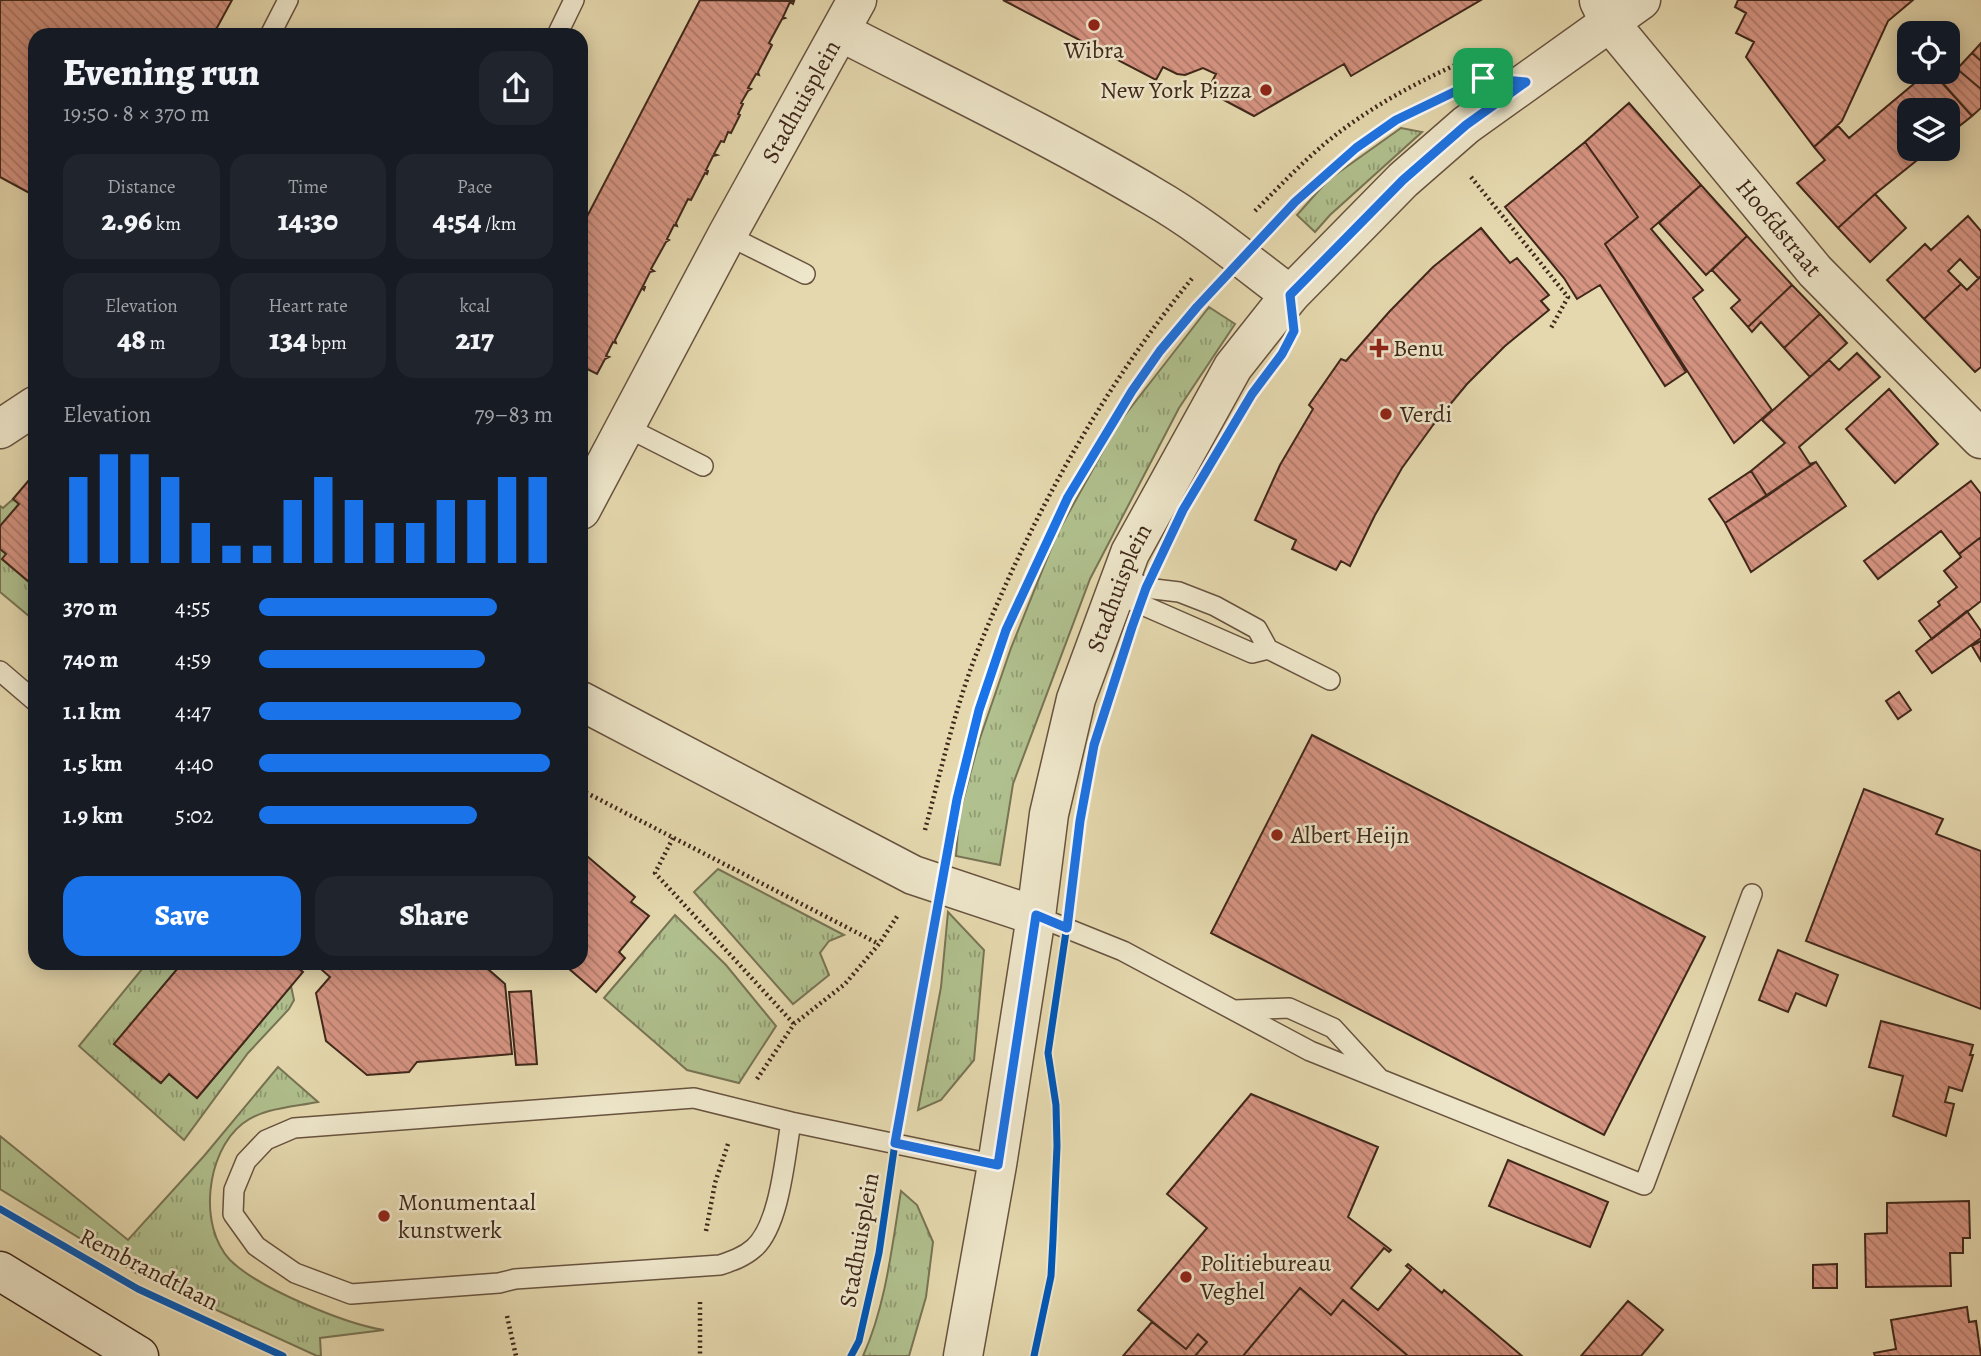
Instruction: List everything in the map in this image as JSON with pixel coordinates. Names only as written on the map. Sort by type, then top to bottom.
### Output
[{"type":"street","name":"Stadhuisplein","points":[[963,1356],[998,1165],[1049,814],[1076,699],[1130,553],[1233,367],[1290,295],[1403,180],[1444,144],[1604,12],[1641,0]]},
{"type":"street","name":"Hoofdstraat","points":[[1604,12],[1815,271],[1981,439]]},
{"type":"street","name":"Stadhuisplein","points":[[588,496],[727,235],[849,16],[1050,140],[1153,196],[1222,242],[1290,295]]},
{"type":"street","points":[[0,429],[28,411]]},
{"type":"street","points":[[588,705],[913,874],[1036,915]]},
{"type":"street","points":[[0,1271],[139,1356]]},
{"type":"lane","points":[[274,28],[288,0]]},
{"type":"lane","points":[[561,28],[575,0]]},
{"type":"lane","points":[[727,235],[805,274]]},
{"type":"lane","points":[[626,427],[703,466]]},
{"type":"lane","points":[[1118,584],[1252,653],[1268,649]]},
{"type":"lane","points":[[1118,584],[1179,592],[1214,606],[1257,629],[1268,649],[1330,680]]},
{"type":"lane","points":[[0,671],[28,695]]},
{"type":"lane","points":[[1036,915],[1123,951],[1310,1051],[1644,1185],[1752,894]]},
{"type":"lane","points":[[1234,1010],[1289,1008],[1333,1028],[1381,1080]]},
{"type":"lane","points":[[791,1122],[774,1214],[767,1232],[755,1248],[738,1259],[720,1265],[515,1279],[499,1283],[351,1294],[295,1273],[256,1246],[233,1214],[234,1190],[246,1161],[266,1140],[294,1128],[694,1098],[791,1122],[998,1165]]},
{"type":"path","points":[[1444,144],[1568,297],[1551,328]]},
{"type":"path","points":[[588,794],[880,944]]},
{"type":"path","points":[[673,838],[655,873],[794,1024]]},
{"type":"green space","points":[[1401,128],[1422,132],[1330,215],[1315,232],[1297,215],[1328,180]]},
{"type":"green space","points":[[1209,307],[1235,324],[1179,408],[1090,579],[1013,784],[1000,865],[956,856],[959,816],[979,741],[1011,648],[1057,534],[1118,424]]},
{"type":"green space","points":[[13,499],[19,504],[0,526],[0,506],[3,508]]},
{"type":"green space","points":[[0,549],[6,554],[2,559],[28,581],[28,615],[0,592]]},
{"type":"green space","points":[[718,869],[844,935],[829,941],[820,953],[829,975],[793,1004],[694,892]]},
{"type":"green space","points":[[948,912],[984,950],[974,1060],[941,1100],[918,1110],[941,987]]},
{"type":"green space","points":[[675,915],[726,965],[776,1026],[739,1083],[687,1070],[604,998]]},
{"type":"green space","points":[[141,970],[177,970],[114,1044],[160,1083],[169,1074],[197,1098],[291,986],[294,1000],[289,1009],[248,1053],[184,1140],[79,1046]]},
{"type":"green space","points":[[278,1067],[318,1102],[259,1115],[242,1124],[230,1137],[220,1153],[210,1190],[213,1228],[220,1246],[230,1260],[243,1271],[281,1293],[326,1313],[384,1330],[320,1338],[321,1356],[317,1356],[136,1273],[0,1189],[0,1136],[128,1240],[204,1156]]},
{"type":"green space","points":[[901,1191],[917,1205],[933,1242],[926,1297],[909,1356],[863,1356],[883,1296]]},
{"type":"building","points":[[0,0],[232,0],[217,28],[28,28],[28,192],[0,177]]},
{"type":"building","points":[[700,0],[794,1],[793,4],[790,2],[783,17],[785,18],[769,43],[772,45],[758,72],[759,75],[756,74],[748,88],[751,89],[741,103],[740,115],[731,133],[728,132],[724,142],[721,141],[714,154],[717,155],[713,156],[706,170],[707,174],[705,173],[691,200],[688,199],[677,226],[674,225],[667,239],[669,240],[651,269],[654,271],[650,272],[643,286],[644,290],[642,288],[615,340],[616,343],[613,342],[606,356],[609,357],[605,359],[597,374],[588,370],[588,215]]},
{"type":"building","points":[[1003,0],[1481,0],[1351,76],[1344,64],[1254,116],[1207,91],[1216,74],[1203,68],[1185,75],[1177,74],[1163,67],[1156,80]]},
{"type":"building","points":[[1738,0],[1913,0],[1888,21],[1842,121],[1814,147],[1746,57],[1754,42],[1736,33],[1746,13],[1735,7]]},
{"type":"building","points":[[1981,43],[1981,61],[1972,53]]},
{"type":"building","points":[[1972,53],[1981,61],[1981,89],[1960,72],[1960,66]]},
{"type":"building","points":[[1960,72],[1981,89],[1981,108],[1972,116],[1960,103],[1960,98],[1956,98],[1943,84],[1960,84]]},
{"type":"building","points":[[1914,84],[1944,84],[1956,98],[1897,98],[1897,161],[1916,161],[1838,228],[1797,183],[1825,160],[1814,147],[1838,126],[1849,138]]},
{"type":"building","points":[[1960,102],[1972,116],[1960,126]]},
{"type":"building","points":[[1629,103],[1701,185],[1651,229],[1703,290],[1693,298],[1772,410],[1734,443],[1605,244],[1638,217],[1585,142]]},
{"type":"building","points":[[1585,142],[1638,217],[1605,244],[1686,372],[1665,386],[1600,285],[1577,299],[1564,278],[1505,207]]},
{"type":"building","points":[[1701,185],[1747,236],[1706,275],[1659,223]]},
{"type":"building","points":[[1875,194],[1906,228],[1870,262],[1838,228]]},
{"type":"building","points":[[1968,216],[1981,231],[1981,276],[1978,278],[1960,259],[1948,271],[1961,284],[1924,319],[1887,280],[1925,244],[1931,250]]},
{"type":"building","points":[[1481,228],[1510,263],[1517,258],[1549,295],[1541,301],[1549,310],[1505,346],[1467,384],[1433,425],[1402,468],[1350,566],[1341,561],[1336,570],[1292,549],[1296,540],[1255,520],[1280,465],[1313,409],[1309,405],[1341,359],[1346,361],[1433,267]]},
{"type":"building","points":[[1747,236],[1792,285],[1748,327],[1731,308],[1740,300],[1712,270]]},
{"type":"building","points":[[1981,276],[1981,367],[1975,372],[1924,319],[1961,284],[1967,290]]},
{"type":"building","points":[[1792,285],[1820,314],[1784,348],[1761,322],[1752,332],[1748,327]]},
{"type":"building","points":[[1820,314],[1847,343],[1810,377],[1784,348]]},
{"type":"building","points":[[1857,353],[1880,377],[1799,447],[1810,464],[1816,462],[1767,496],[1751,471],[1785,443],[1762,420],[1829,360],[1839,370]]},
{"type":"building","points":[[1889,389],[1938,444],[1895,483],[1846,429]]},
{"type":"building","points":[[1816,462],[1846,506],[1751,572],[1725,523]]},
{"type":"building","points":[[1751,471],[1767,496],[1725,523],[1709,499]]},
{"type":"building","points":[[28,481],[28,581],[2,559],[6,554],[0,549],[0,526],[19,504],[13,499]]},
{"type":"building","points":[[1971,481],[1981,494],[1981,537],[1959,554],[1941,531],[1878,579],[1864,561]]},
{"type":"building","points":[[1981,537],[1981,601],[1932,639],[1919,621],[1957,587],[1944,571],[1961,557],[1959,554]]},
{"type":"building","points":[[1967,611],[1981,631],[1981,638],[1932,673],[1916,651]]},
{"type":"building","points":[[1981,641],[1981,661],[1972,646]]},
{"type":"building","points":[[1899,692],[1911,710],[1898,719],[1886,701]]},
{"type":"building","points":[[1312,735],[1705,937],[1604,1135],[1211,933]]},
{"type":"building","points":[[1864,789],[1943,819],[1936,834],[1981,851],[1981,1009],[1806,941]]},
{"type":"building","points":[[588,857],[635,897],[631,902],[649,916],[619,952],[625,958],[596,992],[570,970],[588,970]]},
{"type":"building","points":[[1778,950],[1838,975],[1826,1006],[1796,993],[1788,1012],[1759,1000]]},
{"type":"building","points":[[176,970],[303,972],[197,1098],[169,1074],[161,1083],[114,1044]]},
{"type":"building","points":[[322,970],[489,970],[505,984],[512,1054],[417,1062],[409,1072],[367,1075],[326,1041],[316,993],[330,977]]},
{"type":"building","points":[[531,991],[537,1064],[516,1065],[509,992]]},
{"type":"building","points":[[1881,1021],[1973,1045],[1970,1055],[1973,1055],[1962,1091],[1949,1087],[1945,1102],[1954,1104],[1946,1136],[1893,1116],[1903,1076],[1869,1067]]},
{"type":"building","points":[[1251,1094],[1378,1147],[1348,1217],[1391,1250],[1389,1252],[1384,1248],[1351,1288],[1378,1310],[1411,1270],[1406,1266],[1408,1264],[1442,1293],[1444,1290],[1522,1356],[1408,1356],[1343,1300],[1331,1315],[1300,1288],[1243,1356],[1195,1356],[1207,1342],[1198,1334],[1186,1349],[1138,1310],[1207,1228],[1167,1194]]},
{"type":"building","points":[[1508,1160],[1608,1202],[1590,1247],[1489,1206]]},
{"type":"building","points":[[1969,1201],[1970,1238],[1963,1238],[1963,1253],[1950,1253],[1951,1286],[1866,1287],[1865,1234],[1887,1233],[1887,1203]]},
{"type":"building","points":[[1837,1264],[1837,1288],[1813,1288],[1813,1265]]},
{"type":"building","points":[[1300,1288],[1331,1315],[1343,1300],[1408,1356],[1243,1356]]},
{"type":"building","points":[[1628,1301],[1663,1330],[1641,1356],[1581,1356]]},
{"type":"building","points":[[1967,1307],[1969,1322],[1976,1321],[1981,1356],[1875,1356],[1874,1353],[1896,1349],[1891,1320]]},
{"type":"building","points":[[1152,1322],[1186,1349],[1198,1334],[1207,1342],[1195,1356],[1123,1356]]},
{"type":"cycle path","points":[[851,1356],[859,1341],[879,1253],[895,1143],[964,767],[1008,628],[1052,527],[1101,440],[1160,352],[1201,303],[1311,188],[1384,129],[1440,97],[1484,78],[1526,82]]},
{"type":"cycle path","points":[[1034,1356],[1051,1276],[1053,1239],[1056,1105],[1048,1053],[1080,821],[1094,745],[1146,588],[1183,510],[1252,394],[1282,354],[1294,331],[1290,295]]},
{"type":"cycle path","name":"Rembrandtlaan","points":[[0,1209],[138,1289],[283,1356]]},
{"type":"place","name":"Wibra","points":[[1094,25]]},
{"type":"place","name":"New York Pizza","points":[[1266,90]]},
{"type":"place","name":"Benu","points":[[1379,348]]},
{"type":"place","name":"Verdi","points":[[1386,414]]},
{"type":"place","name":"Albert Heijn","points":[[1277,835]]},
{"type":"place","name":"Monumentaal kunstwerk","points":[[384,1216]]},
{"type":"place","name":"Politiebureau Veghel","points":[[1186,1277]]},
{"type":"route","points":[[1483,78],[1526,82],[1466,125],[1403,180],[1290,295],[1294,331],[1282,354],[1252,394],[1183,510],[1149,582],[1112,684],[1094,745],[1080,821],[1067,928],[1036,915],[998,1165],[895,1143],[964,766],[979,710],[1006,630],[1068,497],[1132,391],[1160,351],[1197,307],[1295,202],[1356,148],[1396,120],[1483,78]]}]
